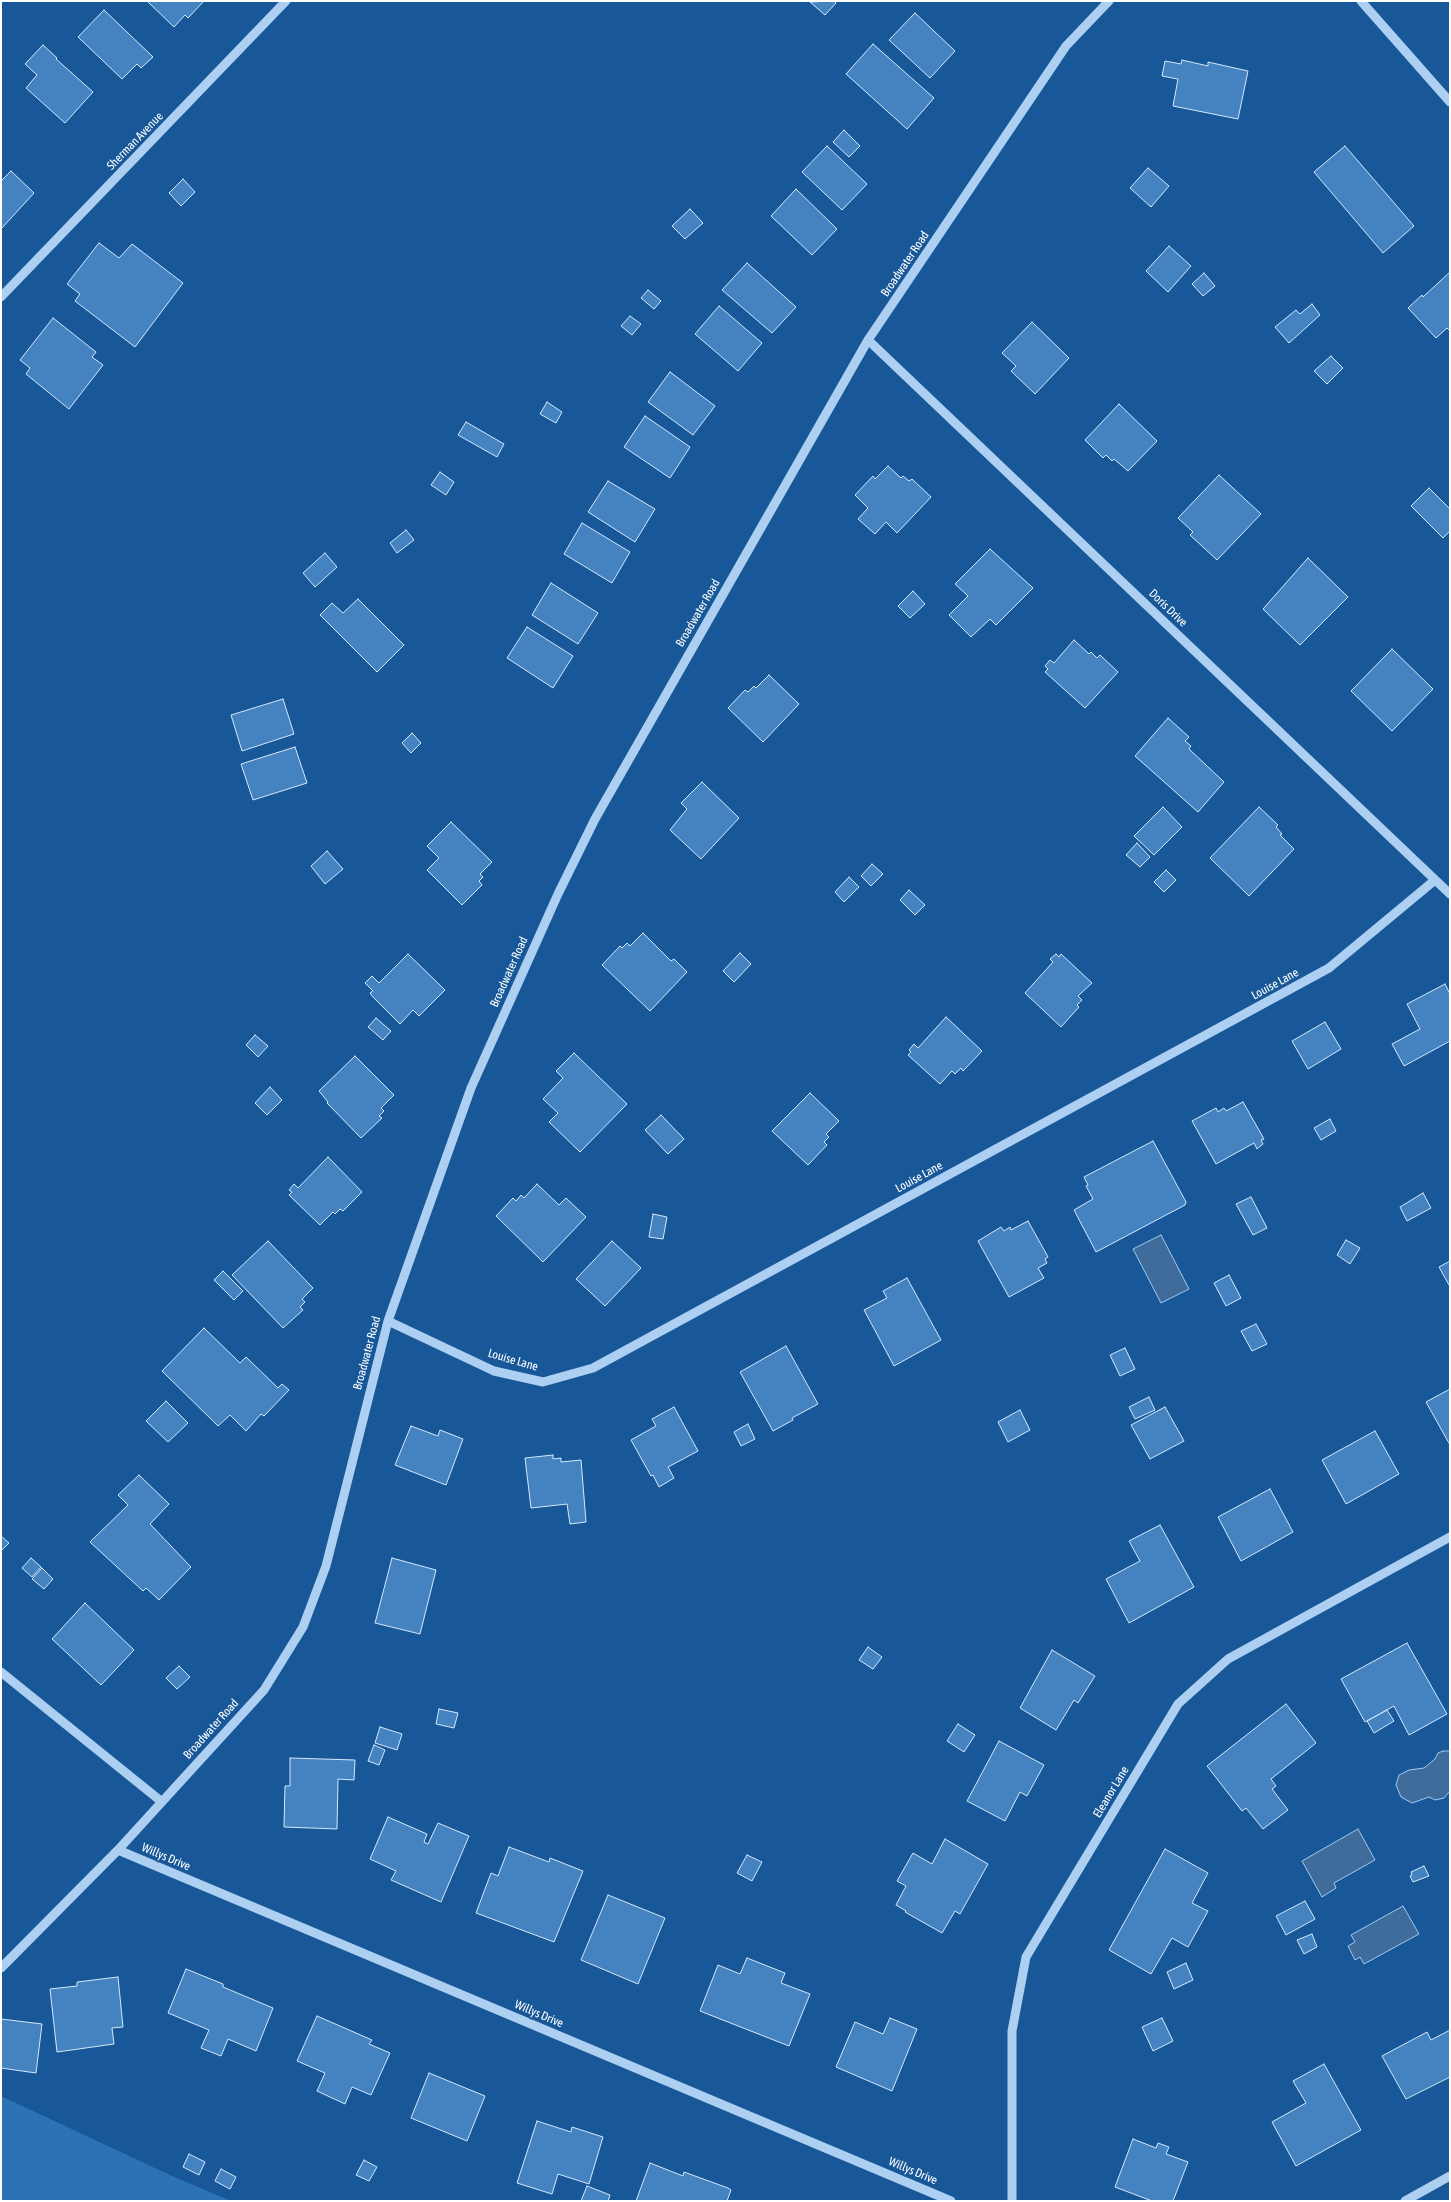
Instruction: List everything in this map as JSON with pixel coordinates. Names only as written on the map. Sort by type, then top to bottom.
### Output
[{"type":"street","name":"Sherman Avenue","points":[[1,297],[286,1]]},
{"type":"street","name":"Broadwater Road","points":[[1,1968],[118,1850],[264,1690],[303,1627],[326,1566],[388,1321],[471,1088],[558,894],[596,819],[868,340],[1066,46],[1109,1]]},
{"type":"street","points":[[1360,1],[1450,102]]},
{"type":"street","name":"Doris Drive","points":[[868,340],[1450,894]]},
{"type":"street","name":"Louise Lane","points":[[388,1321],[494,1370],[543,1382],[593,1368],[1329,968],[1435,880]]},
{"type":"street","name":"Eleanor Lane","points":[[1012,2201],[1012,2030],[1026,1958],[1178,1704],[1228,1659],[1450,1537]]},
{"type":"street","points":[[1,1672],[162,1802]]},
{"type":"street","name":"Willys Drive","points":[[118,1850],[951,2201]]},
{"type":"street","points":[[1405,2201],[1450,2176]]},
{"type":"shaded area","points":[[1161,1235],[1189,1289],[1161,1303],[1133,1249]]},
{"type":"shaded area","points":[[1450,1751],[1450,1791],[1444,1798],[1435,1800],[1429,1797],[1412,1803],[1401,1797],[1396,1785],[1399,1775],[1409,1770],[1424,1768],[1435,1759],[1438,1753]]},
{"type":"shaded area","points":[[1358,1829],[1375,1860],[1334,1883],[1336,1888],[1322,1897],[1302,1861]]},
{"type":"shaded area","points":[[1403,1906],[1419,1934],[1364,1964],[1360,1957],[1355,1960],[1348,1946],[1355,1942],[1351,1935]]},
{"type":"shaded area","points":[[1,2096],[172,2176],[231,2201],[1,2201]]},
{"type":"building","points":[[147,1],[204,1],[188,18],[185,15],[174,27]]},
{"type":"building","points":[[834,1],[836,3],[825,15],[810,2]]},
{"type":"building","points":[[104,10],[153,57],[141,68],[137,64],[122,79],[78,37]]},
{"type":"building","points":[[915,13],[955,51],[930,78],[889,40]]},
{"type":"building","points":[[873,44],[934,98],[907,129],[846,74]]},
{"type":"building","points":[[43,45],[93,92],[65,123],[26,88],[37,75],[25,64]]},
{"type":"building","points":[[1182,60],[1208,66],[1208,62],[1248,71],[1238,119],[1173,106],[1178,79],[1162,76],[1165,61],[1181,64]]},
{"type":"building","points":[[844,130],[860,146],[849,157],[833,142]]},
{"type":"building","points":[[827,146],[867,184],[842,210],[802,172]]},
{"type":"building","points":[[1345,146],[1414,226],[1383,253],[1314,172]]},
{"type":"building","points":[[1148,168],[1169,186],[1151,207],[1130,188]]},
{"type":"building","points":[[11,171],[34,193],[1,229],[1,181]]},
{"type":"building","points":[[183,179],[195,192],[181,206],[169,193]]},
{"type":"building","points":[[796,189],[837,229],[812,255],[771,216]]},
{"type":"building","points":[[690,209],[703,223],[685,239],[672,226]]},
{"type":"building","points":[[99,243],[119,258],[132,244],[183,283],[135,347],[75,301],[80,294],[67,284]]},
{"type":"building","points":[[1169,246],[1191,266],[1168,292],[1146,271]]},
{"type":"building","points":[[747,263],[796,307],[772,333],[722,290]]},
{"type":"building","points":[[1450,272],[1450,331],[1447,328],[1436,338],[1408,308]]},
{"type":"building","points":[[1204,273],[1215,286],[1203,296],[1192,284]]},
{"type":"building","points":[[648,290],[661,301],[654,309],[641,298]]},
{"type":"building","points":[[1312,304],[1320,315],[1289,343],[1275,327],[1296,310],[1300,314]]},
{"type":"building","points":[[719,306],[762,343],[738,371],[695,334]]},
{"type":"building","points":[[630,316],[641,324],[632,335],[621,326]]},
{"type":"building","points":[[53,318],[96,352],[92,357],[103,365],[69,409],[26,374],[30,368],[20,360]]},
{"type":"building","points":[[1032,322],[1069,358],[1035,394],[1011,371],[1016,366],[1002,353]]},
{"type":"building","points":[[1331,356],[1343,368],[1327,384],[1314,371]]},
{"type":"building","points":[[670,372],[715,406],[693,435],[648,402]]},
{"type":"building","points":[[547,402],[562,412],[556,423],[540,414]]},
{"type":"building","points":[[1119,404],[1157,441],[1128,471],[1114,459],[1112,461],[1106,455],[1103,458],[1085,440]]},
{"type":"building","points":[[645,416],[690,447],[670,478],[624,447]]},
{"type":"building","points":[[466,422],[504,444],[497,457],[458,435]]},
{"type":"building","points":[[888,466],[901,478],[903,476],[909,481],[912,479],[931,497],[897,533],[886,522],[875,534],[858,519],[868,508],[855,495],[873,476],[875,479]]},
{"type":"building","points":[[440,472],[454,482],[446,495],[431,485]]},
{"type":"building","points":[[1219,475],[1261,514],[1217,560],[1190,535],[1193,532],[1178,518]]},
{"type":"building","points":[[608,481],[655,509],[635,542],[588,512]]},
{"type":"building","points":[[1429,488],[1450,509],[1450,531],[1443,538],[1411,506]]},
{"type":"building","points":[[582,523],[630,552],[612,583],[564,554]]},
{"type":"building","points":[[406,530],[414,540],[397,553],[390,543]]},
{"type":"building","points":[[990,549],[1033,588],[996,625],[990,619],[971,637],[949,615],[968,596],[955,584]]},
{"type":"building","points":[[325,553],[337,567],[315,587],[303,573]]},
{"type":"building","points":[[1308,558],[1348,597],[1300,645],[1263,609]]},
{"type":"building","points":[[551,583],[598,613],[578,644],[532,615]]},
{"type":"building","points":[[913,591],[925,604],[910,618],[898,606]]},
{"type":"building","points":[[358,599],[404,645],[377,672],[320,615],[332,603],[343,613]]},
{"type":"building","points":[[527,627],[573,656],[553,688],[507,658]]},
{"type":"building","points":[[1074,640],[1089,654],[1091,652],[1097,658],[1100,655],[1118,672],[1085,708],[1045,672],[1048,669],[1045,666],[1050,660],[1054,663]]},
{"type":"building","points":[[1392,649],[1433,689],[1392,731],[1351,691]]},
{"type":"building","points":[[769,675],[799,704],[763,742],[728,708],[745,690],[748,692],[754,686],[756,688]]},
{"type":"building","points":[[283,699],[294,734],[242,751],[231,715]]},
{"type":"building","points":[[1168,718],[1189,737],[1185,741],[1191,746],[1189,749],[1224,782],[1198,812],[1135,756]]},
{"type":"building","points":[[412,733],[421,743],[411,753],[402,743]]},
{"type":"building","points":[[295,747],[307,783],[253,800],[241,764]]},
{"type":"building","points":[[702,782],[739,818],[701,859],[670,830],[687,809],[681,803]]},
{"type":"building","points":[[1163,807],[1182,827],[1154,855],[1134,836]]},
{"type":"building","points":[[1259,807],[1278,825],[1276,827],[1282,834],[1280,835],[1294,849],[1249,896],[1210,858]]},
{"type":"building","points":[[451,822],[492,862],[480,874],[483,877],[479,881],[482,885],[462,905],[427,870],[439,858],[427,846]]},
{"type":"building","points":[[1137,843],[1150,857],[1140,867],[1126,855]]},
{"type":"building","points":[[327,851],[343,869],[325,884],[311,866]]},
{"type":"building","points":[[872,864],[883,874],[871,886],[861,876]]},
{"type":"building","points":[[1166,870],[1176,880],[1164,892],[1154,882]]},
{"type":"building","points":[[849,877],[859,887],[844,902],[835,892]]},
{"type":"building","points":[[909,890],[925,905],[915,915],[900,900]]},
{"type":"building","points":[[643,933],[671,961],[674,959],[687,972],[650,1011],[602,965],[620,946],[622,948],[627,943],[630,946]]},
{"type":"building","points":[[740,953],[751,964],[734,982],[723,971]]},
{"type":"building","points":[[408,954],[445,990],[419,1016],[413,1010],[400,1024],[373,997],[370,993],[373,991],[365,983],[372,976],[379,983]]},
{"type":"building","points":[[1056,954],[1059,957],[1061,954],[1092,983],[1078,996],[1082,1000],[1077,1005],[1079,1007],[1061,1027],[1025,993],[1053,962],[1050,959]]},
{"type":"building","points":[[1445,984],[1450,994],[1450,1041],[1404,1066],[1392,1044],[1420,1029],[1407,1004]]},
{"type":"building","points":[[946,1017],[982,1051],[963,1071],[961,1068],[955,1074],[952,1071],[940,1084],[908,1055],[911,1052],[909,1050],[914,1044],[918,1048]]},
{"type":"building","points":[[376,1018],[391,1031],[383,1040],[368,1027]]},
{"type":"building","points":[[1325,1022],[1341,1049],[1308,1069],[1292,1041]]},
{"type":"building","points":[[255,1035],[268,1046],[258,1057],[246,1045]]},
{"type":"building","points":[[574,1053],[627,1104],[580,1152],[549,1122],[558,1113],[543,1099],[563,1078],[556,1071]]},
{"type":"building","points":[[355,1056],[394,1095],[381,1108],[384,1111],[379,1116],[382,1118],[361,1138],[327,1103],[319,1091]]},
{"type":"building","points":[[270,1087],[282,1100],[267,1115],[255,1103]]},
{"type":"building","points":[[810,1093],[839,1121],[826,1134],[829,1137],[824,1142],[827,1145],[808,1165],[772,1131]]},
{"type":"building","points":[[1243,1102],[1264,1139],[1261,1140],[1263,1144],[1257,1149],[1254,1143],[1216,1164],[1192,1121],[1216,1108],[1218,1112],[1224,1108],[1226,1111]]},
{"type":"building","points":[[661,1115],[684,1139],[668,1154],[645,1130]]},
{"type":"building","points":[[1330,1119],[1336,1131],[1321,1140],[1314,1128]]},
{"type":"building","points":[[1153,1141],[1186,1202],[1185,1205],[1096,1252],[1074,1210],[1093,1199],[1086,1186],[1088,1185],[1084,1177]]},
{"type":"building","points":[[328,1157],[362,1192],[343,1211],[340,1209],[335,1214],[333,1212],[320,1225],[289,1195],[292,1192],[289,1190],[294,1184],[298,1188]]},
{"type":"building","points":[[537,1184],[559,1205],[566,1198],[586,1217],[543,1262],[496,1216],[513,1198],[516,1201],[521,1195],[524,1198]]},
{"type":"building","points":[[1423,1193],[1431,1208],[1407,1221],[1400,1207]]},
{"type":"building","points":[[1251,1197],[1267,1228],[1253,1235],[1236,1204]]},
{"type":"building","points":[[653,1214],[667,1217],[663,1239],[649,1237]]},
{"type":"building","points":[[1028,1221],[1048,1257],[1045,1259],[1047,1263],[1038,1268],[1044,1278],[1009,1297],[978,1241],[1001,1227],[1004,1231],[1010,1227],[1011,1230]]},
{"type":"building","points":[[1346,1240],[1360,1248],[1350,1264],[1337,1255]]},
{"type":"building","points":[[268,1241],[313,1288],[302,1299],[305,1302],[300,1307],[303,1310],[283,1328],[232,1275]]},
{"type":"building","points":[[612,1241],[641,1268],[605,1306],[576,1279]]},
{"type":"building","points":[[1450,1261],[1450,1285],[1449,1285],[1439,1267]]},
{"type":"building","points":[[223,1271],[243,1291],[234,1300],[214,1280]]},
{"type":"building","points":[[1229,1275],[1241,1298],[1226,1306],[1214,1283]]},
{"type":"building","points":[[907,1278],[941,1340],[894,1366],[864,1310],[887,1298],[883,1291]]},
{"type":"building","points":[[1256,1324],[1267,1344],[1252,1351],[1241,1331]]},
{"type":"building","points":[[204,1328],[240,1363],[246,1357],[278,1388],[282,1384],[289,1390],[264,1416],[261,1414],[246,1431],[230,1415],[218,1426],[162,1371]]},
{"type":"building","points":[[786,1346],[818,1404],[773,1431],[740,1372]]},
{"type":"building","points":[[1125,1348],[1135,1369],[1120,1376],[1110,1355]]},
{"type":"building","points":[[1450,1389],[1450,1445],[1426,1402]]},
{"type":"building","points":[[1149,1397],[1155,1410],[1135,1419],[1129,1407]]},
{"type":"building","points":[[166,1401],[188,1423],[168,1442],[146,1421]]},
{"type":"building","points":[[674,1407],[698,1451],[668,1467],[674,1478],[659,1487],[631,1440],[656,1426],[652,1419]]},
{"type":"building","points":[[1165,1407],[1184,1441],[1150,1459],[1131,1425]]},
{"type":"building","points":[[1020,1410],[1030,1430],[1008,1442],[998,1422]]},
{"type":"building","points":[[748,1424],[755,1439],[741,1446],[734,1432]]},
{"type":"building","points":[[411,1426],[438,1436],[440,1430],[463,1439],[446,1485],[395,1465]]},
{"type":"building","points":[[1375,1431],[1399,1474],[1346,1504],[1322,1460]]},
{"type":"building","points":[[553,1455],[553,1459],[561,1458],[561,1462],[581,1460],[586,1522],[570,1524],[567,1504],[531,1508],[525,1458]]},
{"type":"building","points":[[139,1475],[169,1504],[150,1524],[191,1567],[159,1600],[146,1588],[143,1591],[90,1542],[128,1505],[118,1495]]},
{"type":"building","points":[[1270,1489],[1293,1532],[1241,1561],[1218,1517]]},
{"type":"building","points":[[1160,1525],[1194,1587],[1129,1623],[1106,1579],[1140,1561],[1129,1541]]},
{"type":"building","points":[[1,1536],[9,1543],[1,1551]]},
{"type":"building","points":[[31,1558],[41,1567],[32,1577],[22,1568]]},
{"type":"building","points":[[392,1558],[436,1570],[420,1634],[375,1623]]},
{"type":"building","points":[[42,1568],[53,1579],[44,1589],[32,1579]]},
{"type":"building","points":[[85,1603],[134,1650],[101,1685],[52,1639]]},
{"type":"building","points":[[1407,1643],[1447,1714],[1409,1735],[1394,1706],[1365,1722],[1341,1679]]},
{"type":"building","points":[[868,1647],[882,1657],[873,1669],[859,1660]]},
{"type":"building","points":[[1052,1650],[1095,1676],[1078,1703],[1074,1700],[1056,1730],[1020,1708]]},
{"type":"building","points":[[179,1666],[190,1677],[177,1689],[166,1678]]},
{"type":"building","points":[[1286,1704],[1316,1743],[1271,1779],[1276,1786],[1272,1789],[1288,1810],[1263,1829],[1246,1808],[1242,1811],[1207,1766]]},
{"type":"building","points":[[439,1709],[458,1713],[454,1728],[436,1724]]},
{"type":"building","points":[[1387,1710],[1394,1721],[1374,1733],[1367,1721]]},
{"type":"building","points":[[958,1724],[975,1735],[964,1752],[947,1741]]},
{"type":"building","points":[[380,1727],[402,1734],[397,1750],[375,1743]]},
{"type":"building","points":[[999,1741],[1044,1765],[1027,1796],[1020,1792],[1005,1821],[967,1801]]},
{"type":"building","points":[[374,1745],[385,1750],[379,1765],[368,1761]]},
{"type":"building","points":[[290,1758],[355,1760],[354,1780],[338,1779],[337,1829],[284,1827],[285,1786],[290,1786]]},
{"type":"building","points":[[388,1817],[427,1834],[424,1842],[428,1844],[438,1823],[469,1836],[441,1902],[391,1880],[396,1871],[370,1859]]},
{"type":"building","points":[[945,1839],[988,1864],[960,1914],[955,1911],[942,1933],[896,1905],[906,1886],[897,1881],[913,1853],[932,1864]]},
{"type":"building","points":[[509,1847],[549,1862],[550,1858],[583,1871],[554,1942],[476,1913],[491,1873],[498,1876]]},
{"type":"building","points":[[1165,1849],[1208,1873],[1192,1903],[1208,1911],[1188,1947],[1172,1938],[1151,1974],[1109,1950]]},
{"type":"building","points":[[747,1855],[762,1862],[752,1881],[737,1873]]},
{"type":"building","points":[[1424,1866],[1429,1876],[1413,1882],[1410,1876],[1412,1875],[1411,1872]]},
{"type":"building","points":[[608,1895],[665,1918],[638,1984],[581,1960]]},
{"type":"building","points":[[1305,1901],[1315,1919],[1286,1935],[1276,1916]]},
{"type":"building","points":[[1312,1934],[1317,1947],[1304,1954],[1297,1940]]},
{"type":"building","points":[[747,1958],[785,1973],[781,1983],[810,1994],[789,2046],[700,2011],[718,1965],[740,1974]]},
{"type":"building","points":[[1186,1963],[1193,1980],[1174,1989],[1167,1972]]},
{"type":"building","points":[[186,1969],[273,2008],[256,2051],[228,2039],[221,2056],[201,2048],[209,2030],[168,2013]]},
{"type":"building","points":[[118,1977],[123,2027],[112,2028],[114,2044],[57,2052],[50,1989],[77,1986],[77,1982]]},
{"type":"building","points":[[317,2016],[372,2040],[369,2044],[390,2053],[371,2095],[352,2087],[345,2104],[317,2091],[325,2073],[297,2061]]},
{"type":"building","points":[[890,2018],[917,2029],[892,2091],[836,2067],[855,2022],[883,2034]]},
{"type":"building","points":[[1162,2018],[1173,2041],[1153,2051],[1142,2027]]},
{"type":"building","points":[[1,2019],[42,2024],[36,2073],[1,2068]]},
{"type":"building","points":[[1450,2030],[1450,2077],[1406,2099],[1382,2056],[1427,2032],[1431,2040]]},
{"type":"building","points":[[1324,2064],[1361,2130],[1296,2166],[1272,2122],[1306,2103],[1293,2081]]},
{"type":"building","points":[[429,2073],[485,2096],[467,2141],[411,2118]]},
{"type":"building","points":[[537,2121],[571,2132],[572,2127],[603,2137],[589,2184],[558,2174],[552,2194],[517,2183]]},
{"type":"building","points":[[1133,2139],[1156,2148],[1158,2143],[1169,2147],[1166,2154],[1188,2162],[1173,2201],[1152,2201],[1115,2187]]},
{"type":"building","points":[[189,2154],[205,2162],[199,2175],[183,2167]]},
{"type":"building","points":[[364,2160],[377,2167],[369,2181],[356,2175]]},
{"type":"building","points":[[650,2163],[683,2176],[684,2172],[728,2188],[731,2190],[727,2201],[636,2201]]},
{"type":"building","points":[[221,2169],[236,2177],[230,2189],[215,2181]]},
{"type":"building","points":[[587,2186],[610,2195],[608,2201],[581,2201]]}]
